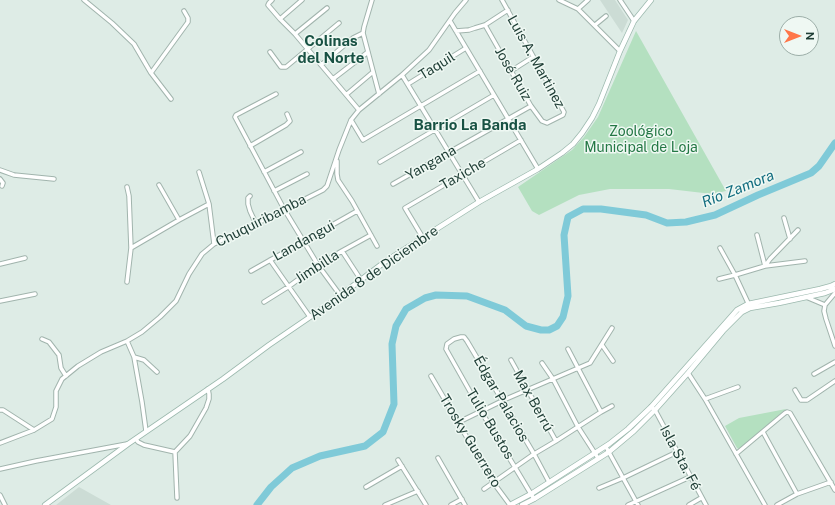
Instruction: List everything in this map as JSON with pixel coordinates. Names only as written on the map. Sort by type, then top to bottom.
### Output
[{"type":"main road","name":"Avenida 8 de Diciembre","points":[[45,505],[128,444],[208,390],[386,261],[479,202],[538,169],[573,144],[582,134],[599,104],[620,51],[634,21],[651,0]]},
{"type":"main road","points":[[510,505],[533,496],[609,452],[634,431],[737,310],[778,297],[820,289],[835,284]]},
{"type":"main road","points":[[522,505],[549,482],[606,447],[628,430],[653,408],[688,373],[723,331],[749,306],[779,303],[835,290]]},
{"type":"main road","points":[[778,297],[779,303]]},
{"type":"street","points":[[84,0],[112,23],[134,44],[151,73],[171,99]]},
{"type":"street","points":[[280,19],[302,0]]},
{"type":"street","points":[[372,0],[363,33],[379,94]]},
{"type":"street","name":"Chuquiribamba","points":[[0,443],[34,430],[52,419],[56,407],[56,391],[62,379],[78,366],[101,352],[127,341],[142,332],[160,317],[176,301],[189,274],[202,254],[214,244],[323,190],[327,186],[351,120],[359,110],[429,50],[466,0]]},
{"type":"street","name":"Luis A. Martinez","points":[[502,0],[564,112],[564,115],[547,123],[544,122]]},
{"type":"street","points":[[559,0],[578,9],[620,51]]},
{"type":"street","points":[[578,9],[588,0]]},
{"type":"street","points":[[620,0],[634,21]]},
{"type":"street","points":[[270,1],[268,5],[296,34],[359,110]]},
{"type":"street","points":[[296,34],[327,8]]},
{"type":"street","points":[[456,31],[469,30],[485,24],[508,10]]},
{"type":"street","points":[[151,73],[188,22],[188,18],[184,11]]},
{"type":"street","points":[[595,25],[606,16]]},
{"type":"street","points":[[450,21],[538,169]]},
{"type":"street","points":[[270,52],[281,67],[286,67],[339,23]]},
{"type":"street","name":"José Ruiz","points":[[485,24],[531,106],[544,122]]},
{"type":"street","points":[[321,65],[353,38],[363,33]]},
{"type":"street","name":"Taquil","points":[[408,84],[466,48]]},
{"type":"street","points":[[333,79],[368,52]]},
{"type":"street","points":[[511,71],[533,57]]},
{"type":"street","points":[[351,120],[364,140],[480,71]]},
{"type":"street","points":[[347,94],[373,72]]},
{"type":"street","points":[[402,74],[479,202]]},
{"type":"street","points":[[276,94],[236,115],[235,117],[303,242],[340,295]]},
{"type":"street","points":[[380,162],[494,95]]},
{"type":"street","name":"Yangana","points":[[393,184],[531,106]]},
{"type":"street","points":[[250,146],[286,125],[290,121],[287,114]]},
{"type":"street","name":"Taxiche","points":[[422,238],[405,208],[521,140]]},
{"type":"street","points":[[264,172],[301,152]]},
{"type":"street","points":[[337,156],[338,180],[358,211],[377,246]]},
{"type":"street","points":[[0,170],[14,175],[54,179]]},
{"type":"street","points":[[199,172],[209,204],[214,244]]},
{"type":"street","points":[[274,191],[307,174]]},
{"type":"street","points":[[0,179],[2,186]]},
{"type":"street","points":[[159,186],[179,220]]},
{"type":"street","points":[[126,187],[129,196],[130,248],[126,282]]},
{"type":"street","points":[[250,196],[248,198],[248,204],[256,224]]},
{"type":"street","points":[[130,248],[209,204]]},
{"type":"street","name":"Landangui","points":[[251,271],[358,211]]},
{"type":"street","points":[[784,218],[790,239]]},
{"type":"street","points":[[765,266],[798,230]]},
{"type":"street","name":"Jimbilla","points":[[264,302],[318,265],[371,235]]},
{"type":"street","points":[[757,235],[765,266]]},
{"type":"street","points":[[720,248],[735,275],[749,306]]},
{"type":"street","points":[[342,251],[361,280]]},
{"type":"street","points":[[0,264],[25,258]]},
{"type":"street","points":[[270,260],[310,317]]},
{"type":"street","points":[[719,279],[765,266],[805,260]]},
{"type":"street","points":[[835,293],[825,305],[824,311],[835,346]]},
{"type":"street","points":[[0,301],[35,294]]},
{"type":"street","points":[[806,297],[825,305]]},
{"type":"street","points":[[459,422],[502,401],[590,363],[612,328]]},
{"type":"street","name":"Édgar Palacios","points":[[446,349],[447,344],[451,341],[464,337],[534,454],[549,482]]},
{"type":"street","points":[[42,339],[49,342],[59,356],[61,368],[66,376]]},
{"type":"street","points":[[127,341],[134,357],[146,432]]},
{"type":"street","points":[[602,344],[613,361]]},
{"type":"street","name":"Tulio Bustos","points":[[446,349],[481,411],[533,496]]},
{"type":"street","points":[[568,349],[601,412]]},
{"type":"street","points":[[134,357],[144,360],[157,372]]},
{"type":"street","name":"Max Berrú","points":[[511,360],[556,441]]},
{"type":"street","points":[[814,374],[835,362]]},
{"type":"street","points":[[542,363],[553,379],[578,426],[598,458]]},
{"type":"street","points":[[688,373],[706,399],[765,505]]},
{"type":"street","name":"Trosky Guerrero","points":[[431,376],[493,482],[510,505]]},
{"type":"street","points":[[795,390],[801,400],[807,400],[835,381]]},
{"type":"street","points":[[706,399],[738,387]]},
{"type":"street","points":[[177,498],[175,452],[190,436],[206,408],[209,399],[208,390]]},
{"type":"street","points":[[484,489],[534,454],[612,406]]},
{"type":"street","name":"Isla Sta. Fé","points":[[653,408],[706,505]]},
{"type":"street","points":[[0,410],[3,410],[34,430]]},
{"type":"street","points":[[736,454],[788,412],[835,490]]},
{"type":"street","points":[[763,432],[797,494]]},
{"type":"street","points":[[136,439],[144,445],[175,452]]},
{"type":"street","points":[[0,469],[128,444]]},
{"type":"street","points":[[606,447],[638,505]]},
{"type":"street","points":[[598,488],[623,478],[676,452]]},
{"type":"street","points":[[438,458],[465,505]]},
{"type":"street","points":[[398,460],[426,505]]},
{"type":"street","points":[[366,487],[402,466]]},
{"type":"street","points":[[628,505],[690,477]]},
{"type":"street","points":[[777,505],[797,494],[831,482]]},
{"type":"street","points":[[386,505],[418,491]]},
{"type":"street","points":[[0,496],[5,505]]},
{"type":"street","points":[[689,505],[701,498]]},
{"type":"street","points":[[451,505],[462,499]]},
{"type":"shaded area","points":[[600,0],[615,0],[628,20],[622,33]]},
{"type":"shaded area","points":[[79,487],[111,505],[56,505]]},
{"type":"green space","name":"Zoológico Municipal de Loja","points":[[636,31],[726,191],[712,194],[669,189],[610,189],[579,195],[539,215],[532,211],[518,187],[572,150],[584,137],[598,117]]},
{"type":"green space","points":[[786,409],[739,449],[725,426],[739,418]]},
{"type":"waterway","name":"Río Zamora","points":[[257,505],[271,487],[292,468],[320,456],[365,446],[383,432],[394,404],[392,344],[396,326],[406,309],[425,298],[436,295],[467,296],[505,310],[526,326],[541,330],[549,330],[557,326],[563,317],[568,296],[564,235],[568,217],[583,209],[601,209],[646,215],[667,223],[686,222],[715,215],[811,173],[819,166],[835,143]]},
{"type":"district","name":"Colinas del Norte","points":[[331,50]]},
{"type":"district","name":"Barrio La Banda","points":[[470,125]]}]
